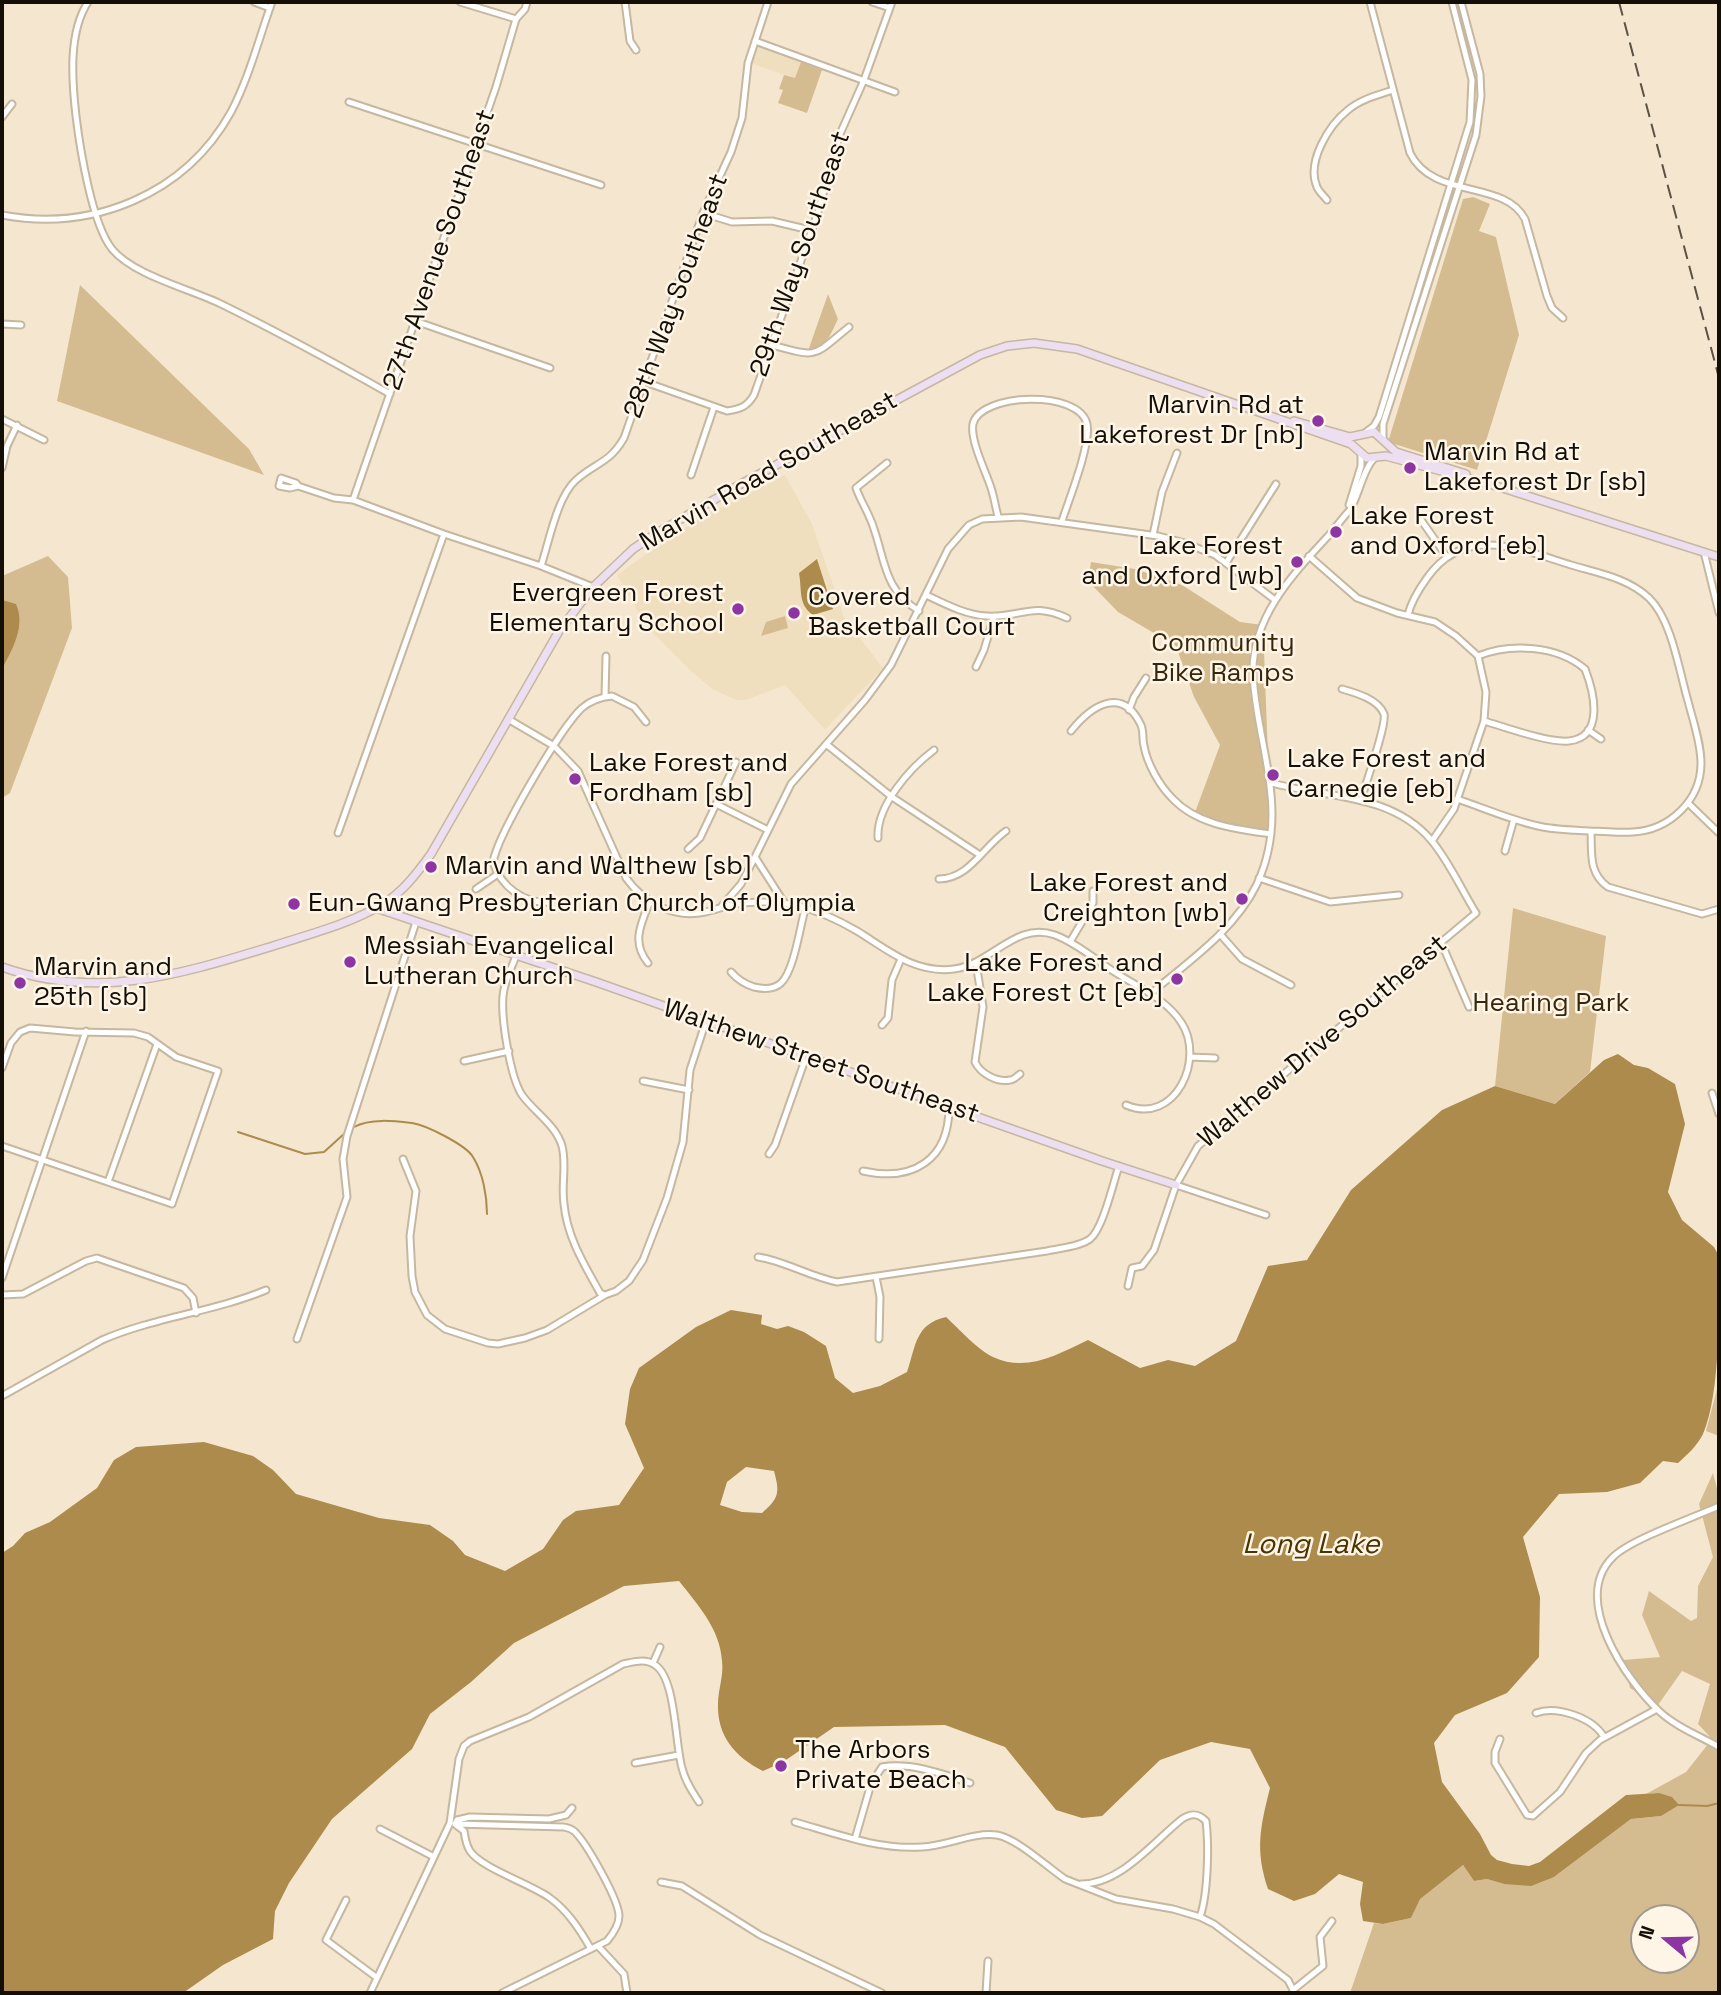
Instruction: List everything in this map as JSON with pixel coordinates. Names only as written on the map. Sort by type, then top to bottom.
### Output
[{"type":"street","points":[[88,2],[76,38],[75,105],[81,150],[97,214],[108,243],[130,265],[221,304],[390,394]]},
{"type":"street","points":[[2,215],[20,219],[60,220],[97,214],[134,201],[165,184],[192,162],[211,142],[239,96],[271,5],[254,2]]},
{"type":"street","points":[[460,2],[516,19]]},
{"type":"street","name":"27th Avenue Southeast","points":[[353,500],[496,87],[516,19],[526,9],[527,2]]},
{"type":"street","points":[[625,2],[630,41],[636,50]]},
{"type":"street","name":"28th Way Southeast","points":[[541,566],[563,499],[573,482],[608,459],[618,448],[645,382],[703,213],[731,152],[742,118],[748,63],[768,2]]},
{"type":"street","points":[[872,2],[891,5]]},
{"type":"street","points":[[1370,2],[1415,163],[1427,176],[1508,202],[1520,210],[1547,296],[1552,308],[1563,318]]},
{"type":"street","points":[[1345,515],[1362,466],[1359,441],[1379,417],[1466,137],[1472,99],[1468,60],[1452,2]]},
{"type":"street","points":[[1150,994],[1220,934],[1244,905],[1259,878],[1271,834],[1272,783],[1253,673],[1263,625],[1285,584],[1345,515],[1358,496],[1369,463],[1383,451],[1382,424],[1476,135],[1481,96],[1480,74],[1461,2]]},
{"type":"street","name":"29th Way Southeast","points":[[645,382],[727,411],[749,404],[817,215],[840,134],[864,80],[891,5]]},
{"type":"street","points":[[755,41],[895,92]]},
{"type":"street","points":[[1327,200],[1319,190],[1314,173],[1327,134],[1349,109],[1367,99],[1394,90]]},
{"type":"street","points":[[349,102],[601,185]]},
{"type":"street","points":[[2,117],[12,104]]},
{"type":"street","points":[[703,213],[732,222],[772,222],[810,230]]},
{"type":"street","points":[[415,321],[550,368]]},
{"type":"street","points":[[2,324],[21,325]]},
{"type":"street","points":[[772,345],[811,354],[822,350],[849,327]]},
{"type":"street","name":"Marvin Road Southeast","points":[[2,967],[34,976],[81,983],[112,984],[152,979],[208,966],[292,940],[359,917],[376,908],[405,887],[431,854],[558,631],[593,587],[633,549],[677,520],[967,361],[1007,346],[1034,343],[1070,347],[1255,410],[1343,436],[1354,437],[1364,433]]},
{"type":"street","points":[[998,516],[973,435],[974,420],[979,413],[994,404],[1054,400],[1079,410],[1087,421],[1085,449],[1062,521]]},
{"type":"street","points":[[691,475],[714,407]]},
{"type":"street","name":"Marvin Road Southeast","points":[[1255,410],[1348,443],[1359,451]]},
{"type":"street","points":[[2,419],[44,440]]},
{"type":"street","points":[[2,468],[16,425]]},
{"type":"street","points":[[1364,433],[1377,433],[1396,452],[1719,557]]},
{"type":"street","points":[[1359,451],[1367,457],[1392,457],[1493,485]]},
{"type":"street","points":[[1153,535],[1161,492],[1177,453]]},
{"type":"street","points":[[887,463],[856,488],[874,529],[891,584],[905,602],[919,611]]},
{"type":"street","points":[[1226,563],[1276,484]]},
{"type":"street","points":[[298,486],[334,498],[353,500],[593,587]]},
{"type":"street","points":[[720,907],[741,884],[791,784],[880,680],[919,611],[948,549],[961,533],[982,519],[998,516],[1062,521],[1185,542],[1226,563],[1275,600]]},
{"type":"street","points":[[1419,517],[1447,556]]},
{"type":"street","points":[[338,833],[444,534]]},
{"type":"street","points":[[1408,615],[1409,607],[1420,587],[1439,563],[1447,556],[1476,545],[1503,545],[1631,585],[1650,599],[1663,617],[1698,741],[1701,763],[1699,780],[1688,803],[1674,818],[1642,831],[1539,827],[1457,799]]},
{"type":"street","points":[[1704,552],[1719,612]]},
{"type":"street","points":[[1272,783],[1361,800],[1400,813],[1432,841],[1442,829],[1457,799],[1484,721],[1486,692],[1478,656],[1435,622],[1384,609],[1357,598],[1309,556]]},
{"type":"street","points":[[926,595],[963,611],[994,616],[1045,609],[1067,618]]},
{"type":"street","points":[[976,667],[994,616]]},
{"type":"street","points":[[1478,656],[1494,649],[1532,648],[1579,664],[1588,677],[1595,708],[1594,720],[1577,740],[1558,741],[1484,721]]},
{"type":"street","points":[[605,697],[606,656]]},
{"type":"street","points":[[1129,710],[1146,678]]},
{"type":"street","points":[[1342,689],[1361,694],[1377,705],[1384,715],[1384,729],[1361,800]]},
{"type":"street","points":[[550,902],[528,900],[509,887],[498,874],[493,862],[498,847],[554,746],[582,708],[605,697],[622,700],[634,707],[646,722]]},
{"type":"street","points":[[1071,731],[1091,709],[1115,701],[1122,703],[1136,716],[1142,728],[1144,746],[1151,765],[1173,800],[1206,821],[1234,829],[1271,834]]},
{"type":"street","points":[[508,719],[554,746],[583,779],[626,878],[634,889],[665,909],[693,914],[759,902],[805,909],[856,930],[901,959],[933,970],[963,968],[976,964],[1016,937],[1034,931],[1070,942],[1150,994],[1174,1013],[1189,1038],[1191,1057],[1180,1089],[1154,1109],[1144,1110],[1126,1105]]},
{"type":"street","points":[[1588,730],[1601,739]]},
{"type":"street","points":[[826,744],[892,797],[980,855]]},
{"type":"street","points":[[878,838],[879,819],[902,780],[917,763],[934,750]]},
{"type":"street","points":[[688,849],[700,838],[736,762]]},
{"type":"street","points":[[1688,803],[1719,834]]},
{"type":"street","points":[[716,804],[768,830]]},
{"type":"street","points":[[1505,851],[1514,819]]},
{"type":"street","points":[[939,879],[953,879],[963,873],[1006,831]]},
{"type":"street","points":[[1591,831],[1592,867],[1597,877],[1608,887],[1702,914],[1719,909]]},
{"type":"street","name":"Walthew Drive Southeast","points":[[1128,1286],[1132,1268],[1142,1266],[1154,1250],[1176,1185],[1198,1146],[1476,913],[1432,841]]},
{"type":"street","points":[[755,857],[785,905]]},
{"type":"street","points":[[476,889],[498,874]]},
{"type":"street","points":[[1259,878],[1330,902],[1399,895]]},
{"type":"street","points":[[1070,942],[1093,903],[1093,891]]},
{"type":"street","points":[[648,963],[642,955],[637,939],[650,901]]},
{"type":"street","name":"Walthew Street Southeast","points":[[376,908],[1266,1215]]},
{"type":"street","points":[[731,972],[739,981],[760,988],[775,988],[781,983],[789,968],[805,909]]},
{"type":"street","points":[[297,1339],[346,1197],[343,1158],[347,1136],[416,922]]},
{"type":"street","points":[[1220,934],[1242,959],[1291,985]]},
{"type":"street","points":[[1441,942],[1469,1007]]},
{"type":"street","points":[[516,956],[503,996],[515,1080],[521,1093],[559,1139],[564,1157],[564,1203],[571,1237],[600,1293],[605,1295]]},
{"type":"street","points":[[882,1025],[888,1018],[892,980],[901,959]]},
{"type":"street","points":[[976,964],[983,1007],[975,1062],[982,1072],[997,1079],[1010,1080],[1020,1074]]},
{"type":"street","points":[[403,1159],[416,1191],[410,1236],[412,1276],[421,1304],[433,1322],[458,1335],[498,1344],[547,1330],[605,1295],[612,1294],[629,1281],[643,1260],[667,1198],[683,1143],[690,1070],[706,1021]]},
{"type":"street","points":[[2,1068],[11,1043],[20,1032],[30,1028],[134,1033],[148,1037],[176,1057],[218,1071],[172,1204],[2,1146]]},
{"type":"street","points":[[2,1278],[86,1031]]},
{"type":"street","points":[[108,1182],[157,1044]]},
{"type":"street","points":[[464,1060],[509,1051]]},
{"type":"street","points":[[769,1154],[775,1145],[806,1056]]},
{"type":"street","points":[[1191,1057],[1215,1058]]},
{"type":"street","points":[[643,1081],[689,1090]]},
{"type":"street","points":[[1712,1093],[1719,1114]]},
{"type":"street","points":[[863,1171],[878,1174],[903,1171],[930,1162],[945,1138],[949,1125],[949,1107]]},
{"type":"street","points":[[758,1257],[771,1259],[815,1278],[837,1282],[1047,1251],[1090,1239],[1102,1217],[1119,1166]]},
{"type":"street","points":[[2,1295],[23,1294],[86,1261],[97,1258],[184,1288],[192,1297],[196,1312]]},
{"type":"street","points":[[876,1277],[880,1297],[879,1339]]},
{"type":"street","points":[[2,1396],[119,1333],[266,1290]]},
{"type":"street","points":[[1719,1507],[1622,1549],[1602,1570],[1598,1580],[1599,1609],[1611,1646],[1634,1682],[1657,1709],[1719,1748]]},
{"type":"street","points":[[653,1663],[660,1647]]},
{"type":"street","points":[[453,1824],[459,1759],[464,1746],[470,1741],[530,1717],[623,1664],[637,1661],[653,1663],[667,1683],[683,1773],[699,1802]]},
{"type":"street","points":[[1500,1739],[1495,1752],[1495,1763],[1527,1815],[1533,1816],[1560,1793],[1586,1752],[1604,1737],[1657,1709]]},
{"type":"street","points":[[1536,1713],[1548,1711],[1575,1716],[1593,1725],[1604,1737]]},
{"type":"street","points":[[635,1763],[679,1755]]},
{"type":"street","points":[[855,1839],[871,1784],[882,1767],[923,1770],[970,1783]]},
{"type":"street","points":[[370,1993],[434,1857],[457,1820],[502,1816],[549,1819],[566,1815],[572,1808]]},
{"type":"street","points":[[1078,1884],[1091,1884],[1108,1878],[1131,1863],[1182,1819],[1189,1814],[1196,1814],[1206,1821],[1208,1837],[1206,1891],[1199,1917]]},
{"type":"street","points":[[796,1822],[878,1845],[909,1848],[998,1835],[1018,1845],[1065,1879],[1116,1899],[1173,1909],[1214,1924],[1288,1980],[1294,1992],[1324,1966],[1320,1937],[1332,1921]]},
{"type":"street","points":[[453,1824],[572,1829],[599,1868],[615,1902],[619,1916],[614,1932],[607,1941],[502,1993]]},
{"type":"street","points":[[453,1824],[464,1830],[467,1846],[477,1859],[526,1883],[557,1903],[580,1929],[591,1950]]},
{"type":"street","points":[[380,1829],[434,1857]]},
{"type":"street","points":[[661,1882],[682,1885],[760,1935],[879,1993]]},
{"type":"street","points":[[346,1900],[326,1940],[376,1977]]},
{"type":"street","points":[[598,1946],[624,1974],[627,1993]]},
{"type":"street","points":[[986,1993],[988,1961]]},
{"type":"shaded area","points":[[758,46],[801,62],[795,79],[751,63],[753,50]]},
{"type":"shaded area","name":"Evergreen Forest Elementary School","points":[[785,475],[812,524],[844,617],[883,668],[825,730],[785,685],[746,700],[736,700],[712,689],[647,627],[617,575],[703,517]]},
{"type":"green space","points":[[801,62],[822,70],[807,113],[778,103],[783,90],[779,89],[784,75],[795,78]]},
{"type":"green space","points":[[1473,197],[1490,204],[1479,231],[1496,237],[1519,335],[1477,470],[1388,442],[1463,199]]},
{"type":"green space","points":[[80,285],[249,449],[264,475],[57,401]]},
{"type":"green space","points":[[828,294],[838,319],[824,343],[808,351]]},
{"type":"green space","points":[[48,556],[68,577],[72,628],[10,793],[2,798],[2,576]]},
{"type":"green space","name":"Community Bike Ramps","points":[[1091,562],[1135,569],[1182,585],[1240,622],[1263,625],[1271,834],[1206,821],[1194,815],[1220,745],[1194,697],[1176,646],[1118,612],[1088,581]]},
{"type":"green space","points":[[785,616],[788,628],[761,636],[766,622]]},
{"type":"green space","name":"Hearing Park","points":[[1513,908],[1606,936],[1590,1072],[1555,1104],[1495,1086]]},
{"type":"green space","points":[[1719,1382],[1719,1436],[1706,1431]]},
{"type":"green space","points":[[1713,1473],[1719,1496],[1719,1993],[1350,1993],[1374,1923],[1383,1924],[1411,1918],[1419,1899],[1463,1865],[1474,1881],[1487,1879],[1504,1884],[1554,1877],[1631,1819],[1661,1816],[1659,1793],[1646,1794],[1686,1772],[1712,1739],[1698,1724],[1710,1684],[1682,1671],[1658,1705],[1630,1688],[1623,1660],[1660,1657],[1642,1615],[1649,1591],[1691,1621],[1697,1618],[1698,1586],[1713,1557],[1699,1504]]},
{"type":"water","points":[[817,559],[833,609],[813,615],[803,602],[799,573]]},
{"type":"water","points":[[2,600],[16,604],[19,629],[2,669]]},
{"type":"water","name":"Long Lake","points":[[1618,1054],[1634,1065],[1648,1068],[1675,1084],[1685,1124],[1668,1192],[1682,1220],[1714,1247],[1719,1256],[1718,1348],[1709,1417],[1701,1438],[1678,1463],[1663,1461],[1640,1483],[1607,1492],[1559,1494],[1523,1537],[1540,1597],[1539,1657],[1507,1693],[1455,1715],[1434,1743],[1442,1782],[1497,1860],[1529,1866],[1540,1862],[1626,1795],[1659,1793],[1672,1797],[1679,1805],[1661,1816],[1631,1819],[1554,1877],[1531,1886],[1504,1884],[1487,1879],[1474,1881],[1463,1865],[1420,1899],[1411,1918],[1383,1924],[1363,1921],[1360,1904],[1363,1882],[1339,1874],[1315,1894],[1294,1901],[1268,1889],[1261,1862],[1260,1839],[1270,1788],[1250,1749],[1211,1742],[1160,1760],[1102,1816],[1082,1818],[1056,1810],[1005,1747],[945,1725],[834,1727],[783,1762],[763,1771],[736,1752],[724,1736],[718,1715],[722,1677],[720,1649],[713,1628],[693,1599],[679,1581],[624,1586],[514,1643],[430,1714],[412,1749],[332,1819],[289,1883],[275,1911],[273,1939],[223,1965],[183,1993],[2,1993],[2,1553],[25,1533],[50,1522],[97,1488],[114,1460],[136,1447],[204,1442],[253,1456],[273,1470],[296,1494],[379,1518],[430,1525],[453,1541],[465,1555],[505,1571],[543,1549],[563,1520],[576,1511],[619,1505],[644,1468],[625,1424],[630,1389],[639,1368],[696,1327],[731,1310],[762,1315],[761,1324],[777,1329],[788,1326],[804,1332],[826,1346],[835,1378],[853,1393],[880,1386],[907,1372],[922,1331],[936,1320],[946,1317],[981,1349],[1006,1361],[1018,1363],[1042,1360],[1088,1340],[1140,1368],[1168,1360],[1195,1366],[1236,1341],[1268,1266],[1307,1260],[1351,1190],[1442,1110],[1495,1086],[1555,1104],[1604,1060]],"holes":[[[746,1467],[774,1471],[777,1495],[762,1513],[742,1512],[720,1505],[727,1482]]]},
{"type":"waterway","points":[[354,1127],[375,1121],[412,1123],[454,1141],[469,1152],[476,1163],[484,1185],[487,1214]]},
{"type":"waterway","points":[[238,1132],[305,1154],[324,1152],[345,1133]]},
{"type":"waterway","points":[[1679,1805],[1707,1806],[1719,1803]]},
{"type":"railway","points":[[1619,2],[1719,378]]},
{"type":"place","name":"Marvin Rd at Lakeforest Dr [nb]","points":[[1318,421]]},
{"type":"place","name":"Marvin Rd at Lakeforest Dr [sb]","points":[[1410,468]]},
{"type":"place","name":"Lake Forest and Oxford [eb]","points":[[1336,532]]},
{"type":"place","name":"Lake Forest and Oxford [wb]","points":[[1297,562]]},
{"type":"place","name":"Evergreen Forest Elementary School","points":[[738,609]]},
{"type":"place","name":"Covered Basketball Court","points":[[794,613]]},
{"type":"place","name":"Lake Forest and Carnegie [eb]","points":[[1273,775]]},
{"type":"place","name":"Lake Forest and Fordham [sb]","points":[[575,779]]},
{"type":"place","name":"Marvin and Walthew [sb]","points":[[431,867]]},
{"type":"place","name":"Lake Forest and Creighton [wb]","points":[[1242,899]]},
{"type":"place","name":"Eun-Gwang Presbyterian Church of Olympia","points":[[294,904]]},
{"type":"place","name":"Messiah Evangelical Lutheran Church","points":[[350,962]]},
{"type":"place","name":"Lake Forest and Lake Forest Ct [eb]","points":[[1177,979]]},
{"type":"place","name":"Marvin and 25th [sb]","points":[[20,983]]},
{"type":"place","name":"The Arbors Private Beach","points":[[781,1766]]}]
